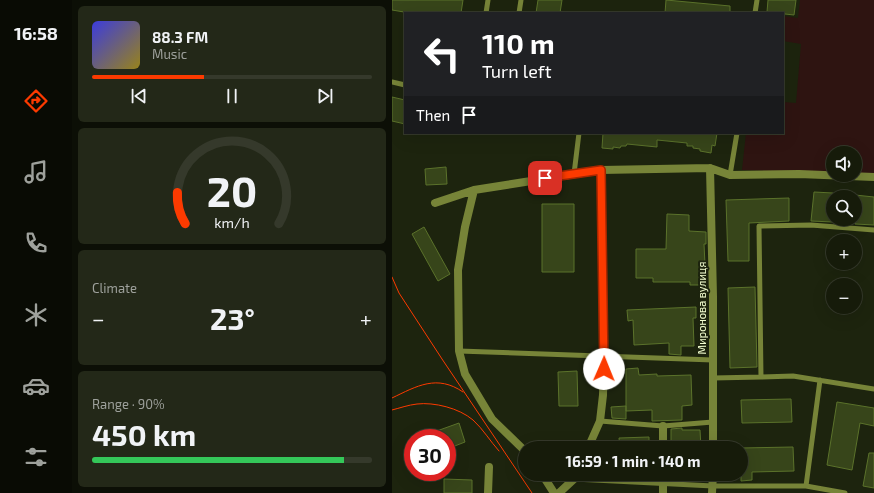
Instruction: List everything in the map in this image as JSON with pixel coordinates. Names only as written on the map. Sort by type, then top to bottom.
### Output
[{"type":"street","points":[[435,203],[474,190],[601,170],[710,168],[730,175],[799,174],[874,177]]},
{"type":"street","name":"Миронова вулиця","points":[[710,168],[713,296],[713,441]]},
{"type":"street","points":[[591,441],[600,421],[603,395],[604,356],[601,170]]},
{"type":"street","points":[[474,190],[465,227],[458,270],[459,351],[464,374],[492,419],[518,444]]},
{"type":"street","points":[[663,426],[663,441]]},
{"type":"street","points":[[488,493],[489,468]]},
{"type":"street","points":[[546,481],[554,493]]},
{"type":"street","points":[[560,493],[571,481]]},
{"type":"street","points":[[664,481],[664,493]]},
{"type":"lane","points":[[486,12],[488,0]]},
{"type":"lane","points":[[519,12],[521,0]]},
{"type":"lane","points":[[755,12],[756,0]]},
{"type":"lane","points":[[392,82],[404,85]]},
{"type":"lane","points":[[574,174],[580,134]]},
{"type":"lane","points":[[730,175],[737,134]]},
{"type":"lane","points":[[761,377],[759,226],[811,225],[874,230]]},
{"type":"lane","points":[[459,351],[712,360]]},
{"type":"lane","points":[[713,378],[793,376],[874,389]]},
{"type":"lane","points":[[806,486],[820,380]]},
{"type":"lane","points":[[600,421],[663,426],[713,422]]},
{"type":"lane","points":[[631,481],[713,489],[764,486],[806,486],[845,493]]},
{"type":"lane","points":[[764,486],[764,493]]},
{"type":"shaded area","points":[[800,0],[874,0],[874,175],[862,174],[862,146],[826,146],[826,173],[742,170],[746,134],[784,134],[784,102],[796,103],[801,44],[784,41],[784,16],[798,18]]},
{"type":"building","points":[[392,0],[463,0],[461,12],[404,12],[392,10]]},
{"type":"building","points":[[538,0],[562,0],[560,12],[536,12]]},
{"type":"building","points":[[666,0],[730,6],[730,12],[665,12]]},
{"type":"building","points":[[768,0],[796,0],[794,15],[784,14],[784,12],[767,12]]},
{"type":"building","points":[[392,97],[404,100],[404,124],[392,121]]},
{"type":"building","points":[[603,134],[717,134],[715,146],[712,145],[711,153],[700,151],[700,149],[693,148],[693,146],[687,146],[687,143],[657,140],[657,147],[627,144],[626,146],[621,146],[620,148],[602,148]]},
{"type":"building","points":[[446,167],[447,184],[426,185],[425,169]]},
{"type":"building","points":[[814,192],[826,193],[826,222],[811,221]]},
{"type":"building","points":[[862,196],[874,197],[874,225],[862,224]]},
{"type":"building","points":[[789,198],[789,221],[749,223],[749,261],[728,261],[726,200]]},
{"type":"building","points":[[542,204],[574,204],[574,272],[542,272]]},
{"type":"building","points":[[667,214],[689,215],[689,231],[706,232],[706,244],[704,244],[706,285],[690,285],[690,282],[653,282],[653,278],[636,278],[636,249],[666,249]]},
{"type":"building","points":[[424,227],[450,274],[438,281],[412,234]]},
{"type":"building","points":[[755,287],[757,367],[730,368],[728,288]]},
{"type":"building","points":[[696,307],[696,318],[693,318],[694,346],[681,346],[681,355],[669,354],[669,343],[634,345],[633,320],[628,321],[627,310]]},
{"type":"building","points":[[638,368],[639,375],[691,375],[692,405],[682,406],[682,420],[652,421],[652,410],[626,411],[626,369]]},
{"type":"building","points":[[577,371],[578,406],[559,406],[558,372]]},
{"type":"building","points":[[791,399],[792,422],[742,423],[741,400]]},
{"type":"building","points":[[837,402],[874,408],[874,426],[860,423],[852,470],[827,465]]},
{"type":"building","points":[[626,406],[626,419],[612,418],[611,407]]},
{"type":"building","points":[[459,423],[465,442],[456,446],[456,429],[442,429]]},
{"type":"building","points":[[682,428],[682,430],[700,430],[701,441],[671,441],[671,429]]},
{"type":"building","points":[[649,437],[649,441],[619,441],[619,438]]},
{"type":"building","points":[[793,447],[794,471],[752,472],[752,480],[748,480],[748,448]]},
{"type":"building","points":[[869,453],[874,453],[874,488],[863,486]]},
{"type":"building","points":[[472,480],[472,493],[444,493],[444,481]]},
{"type":"tram line","points":[[392,277],[399,293],[532,493]]},
{"type":"tram line","points":[[392,398],[410,389],[436,383],[454,387],[463,392]]},
{"type":"tram line","points":[[392,410],[417,404],[431,404],[454,409],[473,420],[499,451]]},
{"type":"route","points":[[545,178],[601,170],[604,369]]}]
